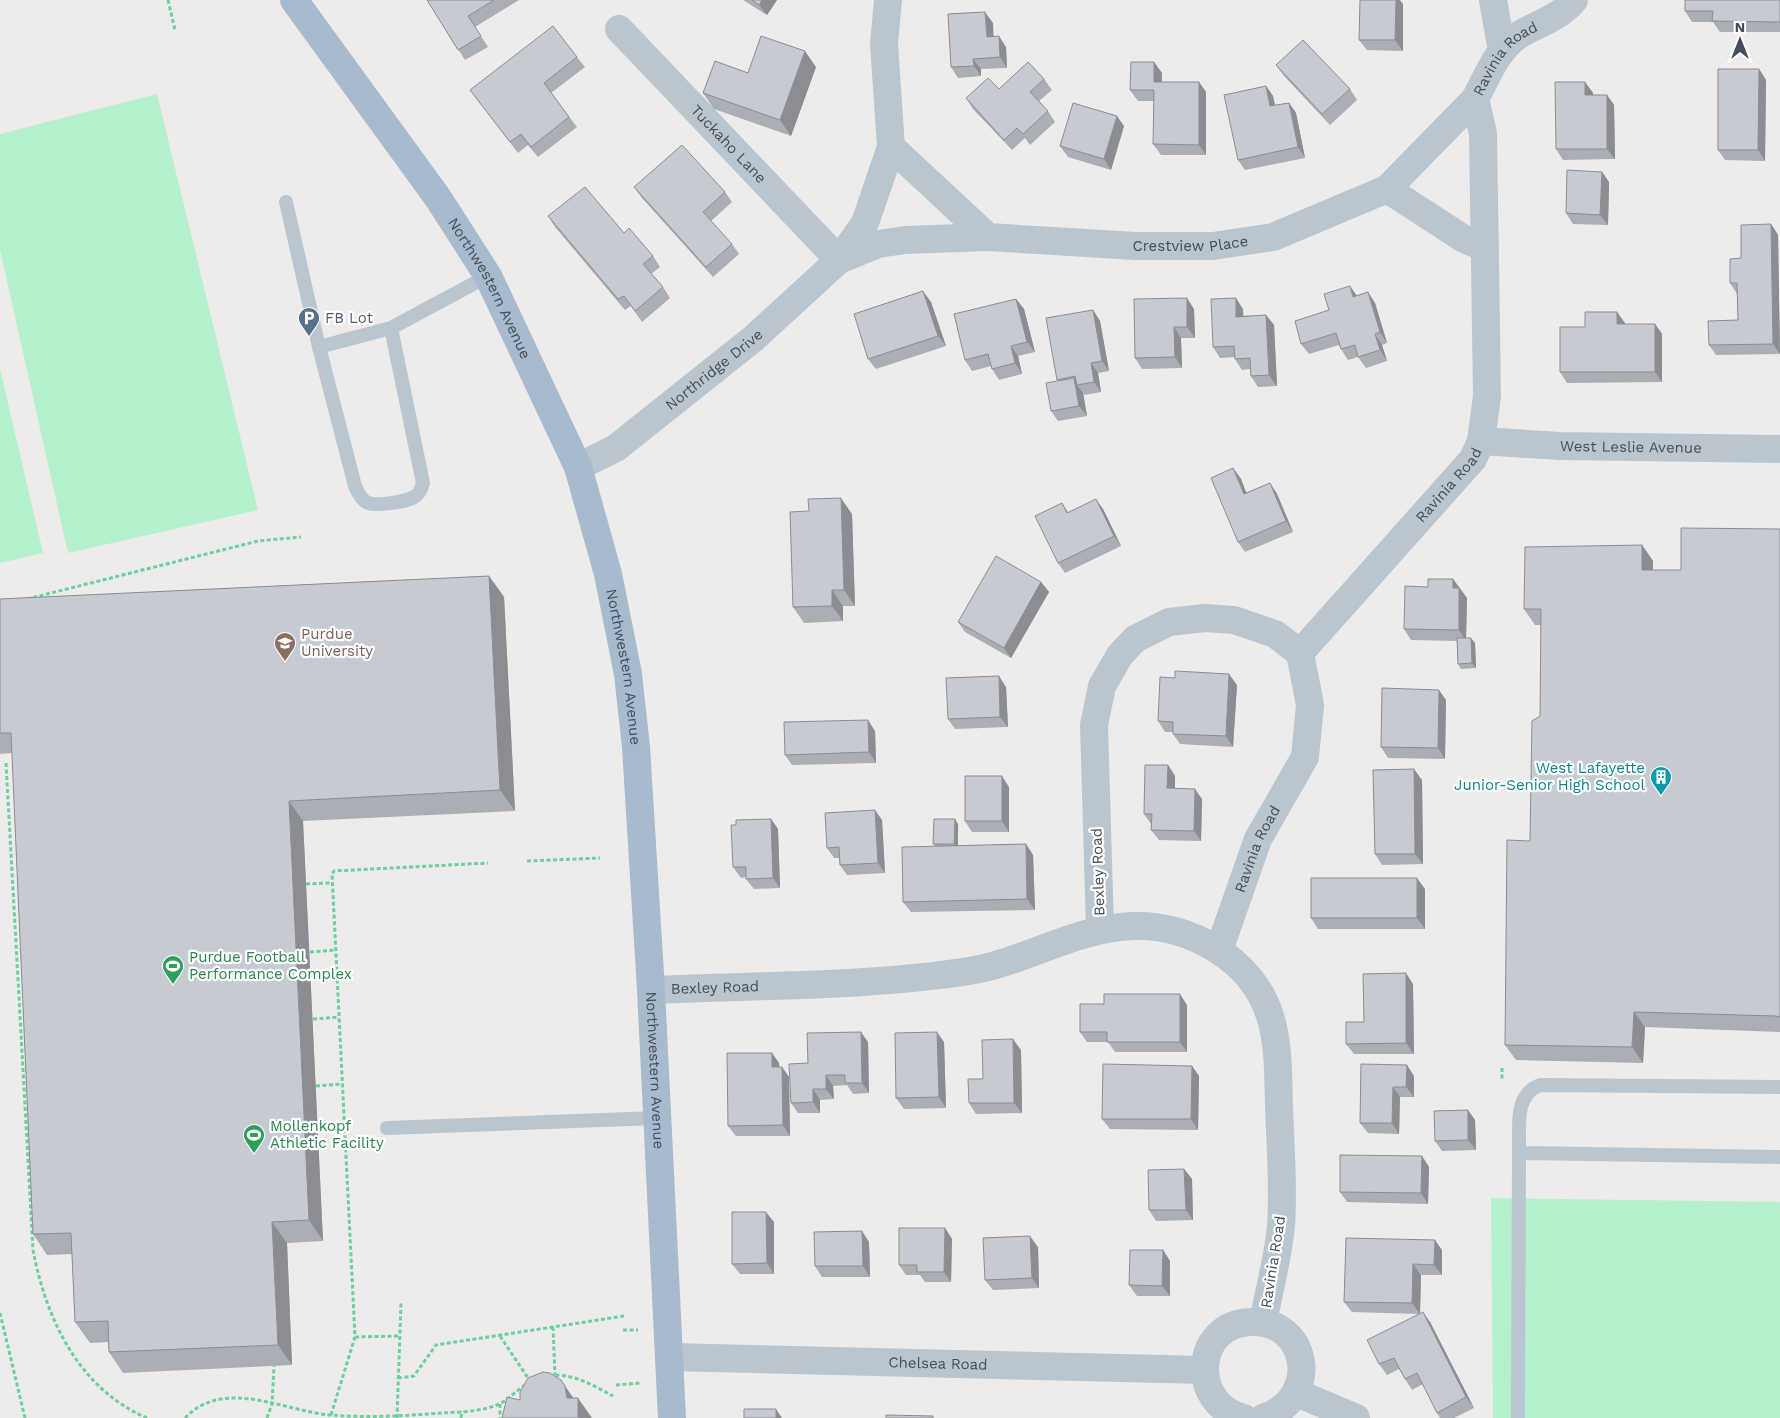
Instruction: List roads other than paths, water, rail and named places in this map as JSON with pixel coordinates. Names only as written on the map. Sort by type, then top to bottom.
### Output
[{"type":"main road","name":"Northwestern Avenue","points":[[294,0],[438,198],[488,276],[578,467],[608,574],[628,674],[636,747],[651,990],[672,1418]]},
{"type":"street","name":"Northridge Drive","points":[[578,467],[616,448],[738,351],[839,260],[865,223],[891,147],[884,44],[888,0]]},
{"type":"street","points":[[1492,0],[1502,51]]},
{"type":"street","name":"Ravinia Road","points":[[1219,950],[1258,839],[1305,757],[1310,705],[1300,653],[1472,459],[1482,441],[1487,396],[1484,133],[1475,99],[1502,51],[1518,36],[1548,20],[1574,0]]},
{"type":"street","name":"Tuckaho Lane","points":[[619,29],[839,260]]},
{"type":"street","name":"Crestview Place","points":[[988,236],[1134,246],[1213,246],[1273,236],[1387,189],[1475,99]]},
{"type":"street","points":[[891,147],[988,236]]},
{"type":"street","points":[[1387,189],[1464,239],[1485,248]]},
{"type":"street","name":"Northridge Drive","points":[[839,260],[878,244],[905,240],[988,236]]},
{"type":"street","name":"West Leslie Avenue","points":[[1482,441],[1560,446],[1780,449]]},
{"type":"street","name":"Bexley Road","points":[[651,990],[898,980],[953,973],[986,968],[1100,929],[1094,725],[1102,686],[1120,655],[1135,639],[1169,622],[1206,618],[1234,620],[1275,634],[1300,653]]},
{"type":"street","name":"Ravinia Road","points":[[1100,929],[1136,926],[1175,930],[1219,950],[1252,979],[1270,1016],[1277,1060],[1282,1204],[1281,1230],[1264,1322]]},
{"type":"street","points":[[1225,1414],[1212,1397],[1206,1384],[1204,1370],[1206,1356],[1213,1342],[1223,1332],[1235,1325],[1249,1322],[1264,1322],[1277,1328],[1289,1337],[1298,1350],[1302,1372],[1297,1393],[1288,1405],[1276,1414],[1263,1418]]},
{"type":"street","name":"Chelsea Road","points":[[670,1357],[1204,1370]]},
{"type":"street","points":[[1297,1393],[1356,1418]]},
{"type":"lane","points":[[286,202],[319,347],[359,496],[366,502],[374,505],[412,498],[421,492],[423,483],[391,328]]},
{"type":"lane","points":[[319,347],[391,328],[488,276]]},
{"type":"lane","points":[[1518,1418],[1519,1153],[1522,1102],[1530,1089],[1540,1085],[1780,1087]]},
{"type":"lane","points":[[387,1128],[657,1118]]},
{"type":"lane","points":[[1519,1153],[1780,1157]]},
{"type":"place","name":"FB Lot","points":[[309,337]]},
{"type":"place","name":"Purdue University","points":[[285,662]]},
{"type":"place","name":"West Lafayette Junior-Senior High School","points":[[1661,796]]},
{"type":"place","name":"Purdue Football Performance Complex","points":[[173,985]]},
{"type":"place","name":"Mollenkopf Athletic Facility","points":[[254,1154]]}]
